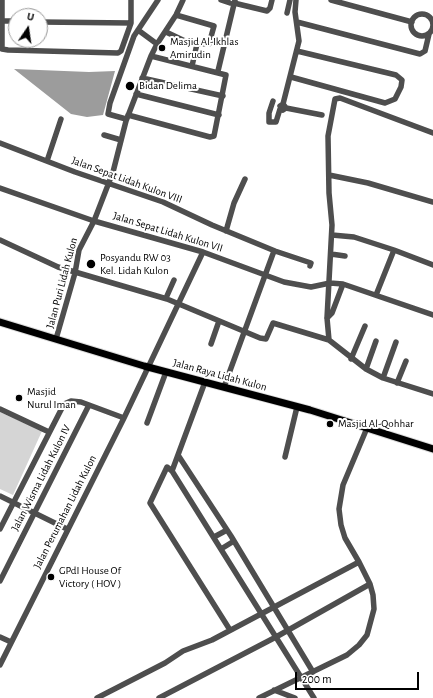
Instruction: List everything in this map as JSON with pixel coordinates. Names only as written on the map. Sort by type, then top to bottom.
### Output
[{"type":"main road","name":"Jalan Raya Lidah Kulon","points":[[0,322],[148,367],[298,407],[433,449]]},
{"type":"street","points":[[2,0],[1,48],[8,50],[118,53],[121,51],[131,24],[131,0]]},
{"type":"street","points":[[151,56],[218,72],[227,76],[214,136],[212,137],[127,117],[110,115],[108,109],[131,43],[158,0]]},
{"type":"street","name":"Jalan Puri Lidah Kulon","points":[[56,340],[82,242],[94,221],[108,184],[117,158],[127,117],[151,56],[176,15],[183,0]]},
{"type":"street","points":[[221,0],[268,11],[272,0]]},
{"type":"street","points":[[287,13],[290,0]]},
{"type":"street","points":[[273,101],[269,113],[269,122],[273,123],[276,122],[283,107],[298,51],[299,36],[295,12],[296,0]]},
{"type":"street","points":[[331,0],[412,22]]},
{"type":"street","points":[[218,72],[233,2]]},
{"type":"street","points":[[297,22],[420,54],[425,51],[433,23],[429,17],[421,14],[412,22]]},
{"type":"street","points":[[176,15],[214,26],[209,44],[197,44],[192,66]]},
{"type":"street","points":[[2,21],[8,21]]},
{"type":"street","points":[[48,22],[131,24]]},
{"type":"street","points":[[412,22],[414,32],[424,36],[429,34]]},
{"type":"street","points":[[138,30],[157,44]]},
{"type":"street","points":[[166,32],[187,42]]},
{"type":"street","points":[[291,77],[385,103],[395,99],[401,87],[402,80],[396,75],[298,51]]},
{"type":"street","points":[[142,78],[223,96]]},
{"type":"street","points":[[136,94],[219,115]]},
{"type":"street","points":[[329,340],[327,318],[332,235],[328,136],[336,98],[433,133]]},
{"type":"street","points":[[283,107],[322,115]]},
{"type":"street","points":[[47,161],[62,119]]},
{"type":"street","points":[[104,135],[121,140]]},
{"type":"street","name":"Jalan Sepat Lidah Kulon VIII","points":[[0,143],[108,184],[162,202],[274,251],[311,263],[310,266]]},
{"type":"street","points":[[329,175],[368,183],[432,200]]},
{"type":"street","points":[[226,231],[234,203],[245,179]]},
{"type":"street","name":"Jalan Sepat Lidah Kulon VII","points":[[0,188],[94,221],[203,252],[266,276],[311,287],[330,283],[343,284],[433,315]]},
{"type":"street","points":[[332,235],[354,238],[394,250],[433,265]]},
{"type":"street","points":[[0,240],[75,273],[166,298],[218,321],[265,339],[272,324],[274,323],[329,340],[351,359],[383,378],[433,394]]},
{"type":"street","points":[[376,295],[394,250]]},
{"type":"street","points":[[224,387],[274,251]]},
{"type":"street","name":"Jalan Perumahan Lidah Kulon","points":[[0,665],[124,418],[177,303],[203,252]]},
{"type":"street","points":[[331,254],[345,256]]},
{"type":"street","points":[[166,298],[174,280]]},
{"type":"street","points":[[327,318],[332,313],[343,284]]},
{"type":"street","points":[[211,344],[218,321]]},
{"type":"street","points":[[351,359],[365,326]]},
{"type":"street","points":[[366,369],[376,342]]},
{"type":"street","points":[[383,378],[396,342]]},
{"type":"street","points":[[397,383],[406,361]]},
{"type":"street","points":[[147,423],[166,372]]},
{"type":"street","points":[[172,471],[205,382]]},
{"type":"street","points":[[0,529],[64,404],[78,401],[124,418]]},
{"type":"street","name":"Jalan Wisma Lidah Kulon IV","points":[[0,581],[89,405]]},
{"type":"street","points":[[285,457],[298,407]]},
{"type":"street","points":[[0,409],[49,432]]},
{"type":"street","points":[[259,698],[347,655],[359,645],[367,635],[374,609],[370,584],[345,538],[341,525],[339,509],[343,485],[367,428]]},
{"type":"street","points":[[178,455],[234,541],[313,672]]},
{"type":"street","points":[[230,630],[150,503],[167,467],[172,471],[314,698]]},
{"type":"street","points":[[0,496],[67,530]]},
{"type":"street","points":[[214,537],[227,530]]},
{"type":"street","points":[[221,549],[234,541]]},
{"type":"street","points":[[97,698],[165,663],[183,650],[212,640],[359,562]]},
{"type":"street","points":[[159,698],[276,637],[370,584]]},
{"type":"street","points":[[0,637],[11,642]]},
{"type":"street","points":[[274,690],[295,698]]},
{"type":"shaded area","points":[[14,69],[89,72],[115,71],[103,115],[87,117],[71,114]]},
{"type":"shaded area","points":[[0,412],[42,431],[13,495],[0,489]]},
{"type":"place","name":"Masjid Al-Ikhlas Amirudin","points":[[162,48]]},
{"type":"place","name":"Bidan Delima","points":[[130,86]]},
{"type":"place","name":"Posyandu RW 03 Kel. Lidah Kulon","points":[[91,264]]},
{"type":"place","name":"Masjid Nurul Iman","points":[[19,398]]},
{"type":"place","name":"Masjid Al-Qohhar","points":[[330,424]]},
{"type":"place","name":"GPdI House Of Victory ( HOV )","points":[[51,577]]}]
